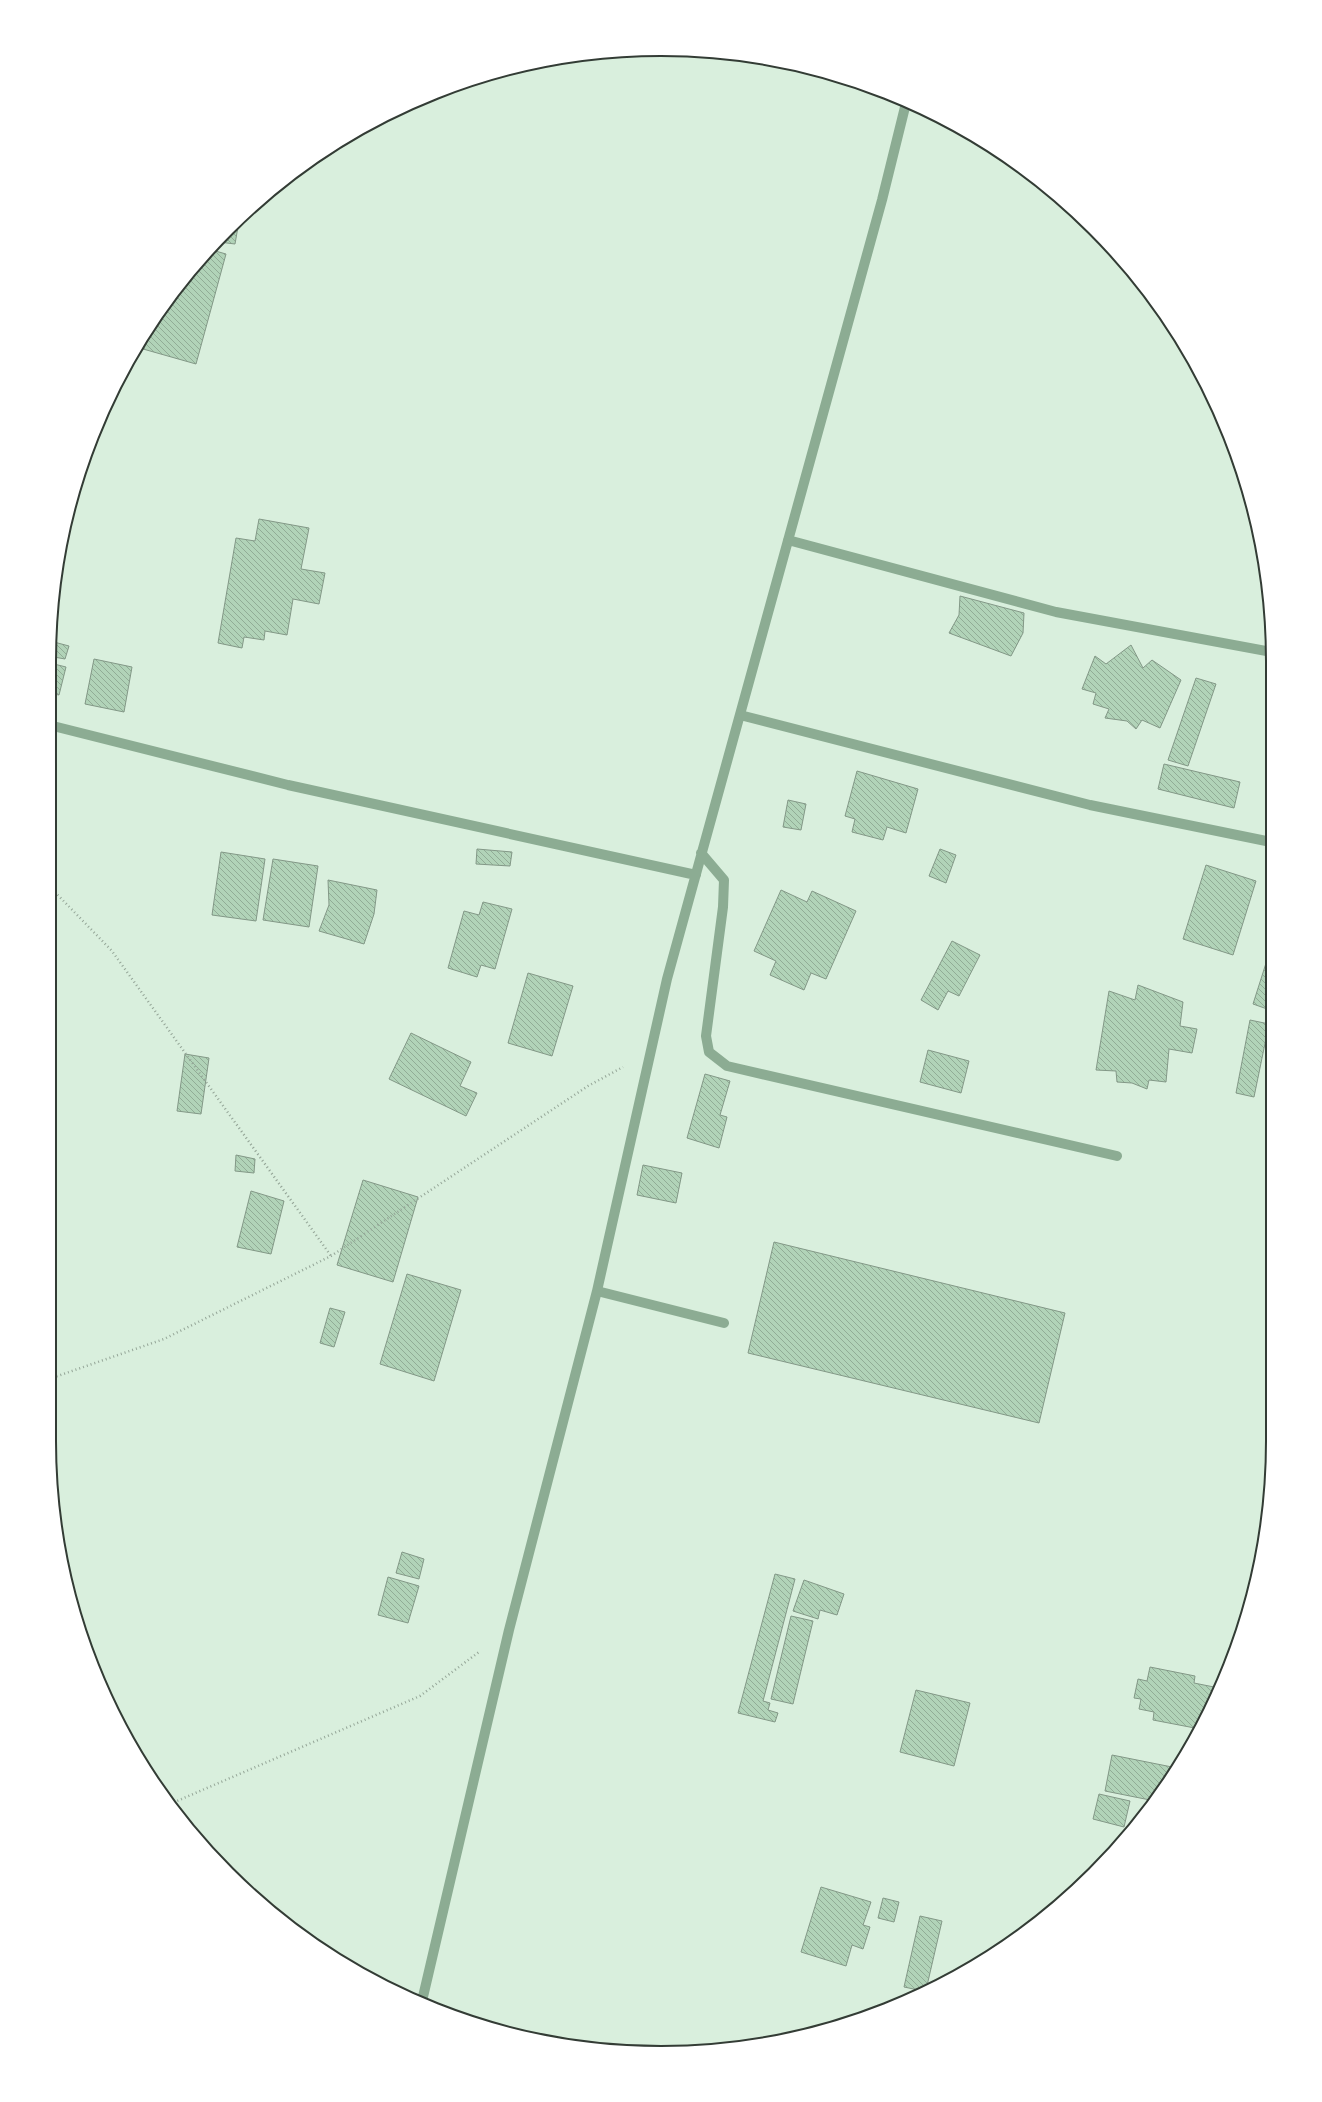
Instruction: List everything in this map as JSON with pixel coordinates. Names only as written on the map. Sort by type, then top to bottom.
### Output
[{"type":"street","points":[[423,1997],[509,1630],[597,1291],[649,1053],[667,979],[882,200],[905,107]]},
{"type":"street","points":[[788,540],[1056,612],[1266,651]]},
{"type":"street","points":[[740,715],[1090,805],[1266,841]]},
{"type":"street","points":[[56,727],[288,785],[696,874]]},
{"type":"street","points":[[701,853],[724,880],[723,907],[706,1036],[709,1052],[728,1066],[1117,1156]]},
{"type":"street","points":[[597,1291],[724,1323]]},
{"type":"path","points":[[56,893],[112,951],[331,1256]]},
{"type":"path","points":[[56,1377],[164,1339],[331,1256],[588,1086],[649,1053]]},
{"type":"path","points":[[176,1802],[420,1696],[509,1630]]},
{"type":"building","points":[[238,229],[235,244],[224,243]]},
{"type":"building","points":[[216,251],[226,254],[196,364],[143,349],[181,293]]},
{"type":"building","points":[[259,519],[309,528],[301,569],[325,573],[319,604],[293,599],[287,635],[265,631],[264,640],[244,637],[242,648],[218,643],[236,538],[255,541]]},
{"type":"building","points":[[960,596],[1024,613],[1023,633],[1011,656],[949,633],[959,615]]},
{"type":"building","points":[[56,643],[69,646],[65,659],[56,657]]},
{"type":"building","points":[[1131,645],[1143,668],[1152,660],[1181,680],[1160,728],[1142,720],[1136,729],[1127,721],[1105,718],[1109,709],[1093,704],[1096,693],[1082,689],[1095,656],[1106,664]]},
{"type":"building","points":[[94,659],[132,667],[124,712],[85,704]]},
{"type":"building","points":[[56,664],[66,667],[59,695],[56,694]]},
{"type":"building","points":[[1196,678],[1216,684],[1188,766],[1168,760]]},
{"type":"building","points":[[1164,764],[1240,782],[1234,808],[1158,789]]},
{"type":"building","points":[[857,771],[918,789],[906,833],[887,827],[883,840],[852,832],[855,819],[845,816]]},
{"type":"building","points":[[788,800],[806,804],[801,830],[783,827]]},
{"type":"building","points":[[477,849],[512,852],[510,866],[476,864]]},
{"type":"building","points":[[940,849],[956,855],[946,883],[929,876]]},
{"type":"building","points":[[221,852],[265,859],[256,921],[212,915]]},
{"type":"building","points":[[273,859],[318,866],[309,927],[263,920]]},
{"type":"building","points":[[1206,865],[1256,881],[1233,955],[1183,939]]},
{"type":"building","points":[[328,880],[377,890],[374,914],[364,944],[319,931],[329,905]]},
{"type":"building","points":[[781,890],[807,902],[812,891],[856,911],[826,979],[811,973],[804,990],[770,975],[776,961],[754,951]]},
{"type":"building","points":[[483,902],[512,909],[495,969],[481,965],[477,977],[448,968],[464,911],[479,915]]},
{"type":"building","points":[[952,941],[980,955],[959,996],[948,991],[938,1010],[921,1000]]},
{"type":"building","points":[[1266,963],[1266,1009],[1253,1004]]},
{"type":"building","points":[[528,973],[573,986],[552,1056],[508,1043]]},
{"type":"building","points":[[1138,985],[1183,1002],[1180,1026],[1197,1029],[1192,1053],[1169,1049],[1166,1082],[1149,1080],[1147,1089],[1132,1083],[1117,1082],[1116,1071],[1096,1070],[1109,991],[1135,1000]]},
{"type":"building","points":[[1250,1020],[1266,1023],[1266,1039],[1254,1097],[1236,1093]]},
{"type":"building","points":[[411,1033],[471,1062],[460,1086],[477,1093],[466,1116],[389,1079]]},
{"type":"building","points":[[928,1050],[969,1061],[961,1093],[920,1082]]},
{"type":"building","points":[[185,1054],[209,1058],[201,1114],[177,1111]]},
{"type":"building","points":[[705,1074],[730,1081],[720,1115],[727,1117],[719,1148],[687,1138]]},
{"type":"building","points":[[236,1155],[255,1159],[254,1173],[235,1171]]},
{"type":"building","points":[[643,1165],[682,1173],[676,1203],[637,1195]]},
{"type":"building","points":[[363,1180],[418,1197],[393,1282],[337,1265]]},
{"type":"building","points":[[251,1191],[284,1201],[271,1254],[237,1247]]},
{"type":"building","points":[[774,1242],[1065,1313],[1039,1423],[748,1353]]},
{"type":"building","points":[[407,1274],[461,1290],[434,1381],[380,1364]]},
{"type":"building","points":[[330,1308],[345,1312],[334,1347],[320,1343]]},
{"type":"building","points":[[402,1552],[424,1559],[419,1579],[396,1573]]},
{"type":"building","points":[[775,1574],[795,1579],[763,1701],[770,1703],[768,1710],[778,1713],[775,1722],[738,1713]]},
{"type":"building","points":[[388,1577],[419,1586],[408,1623],[378,1615]]},
{"type":"building","points":[[804,1580],[844,1594],[837,1615],[820,1610],[818,1619],[793,1611]]},
{"type":"building","points":[[791,1616],[813,1621],[793,1704],[771,1699]]},
{"type":"building","points":[[1150,1667],[1195,1676],[1194,1683],[1214,1687],[1194,1728],[1153,1720],[1154,1712],[1139,1709],[1141,1699],[1134,1698],[1138,1679],[1147,1681]]},
{"type":"building","points":[[916,1690],[970,1703],[954,1766],[900,1752]]},
{"type":"building","points":[[1112,1755],[1171,1767],[1148,1800],[1105,1791]]},
{"type":"building","points":[[1099,1794],[1130,1801],[1124,1827],[1093,1819]]},
{"type":"building","points":[[821,1887],[871,1902],[863,1925],[870,1927],[863,1949],[852,1945],[846,1966],[801,1952]]},
{"type":"building","points":[[883,1898],[899,1902],[894,1922],[878,1918]]},
{"type":"building","points":[[920,1916],[942,1921],[927,1985],[916,1990],[904,1987]]}]
